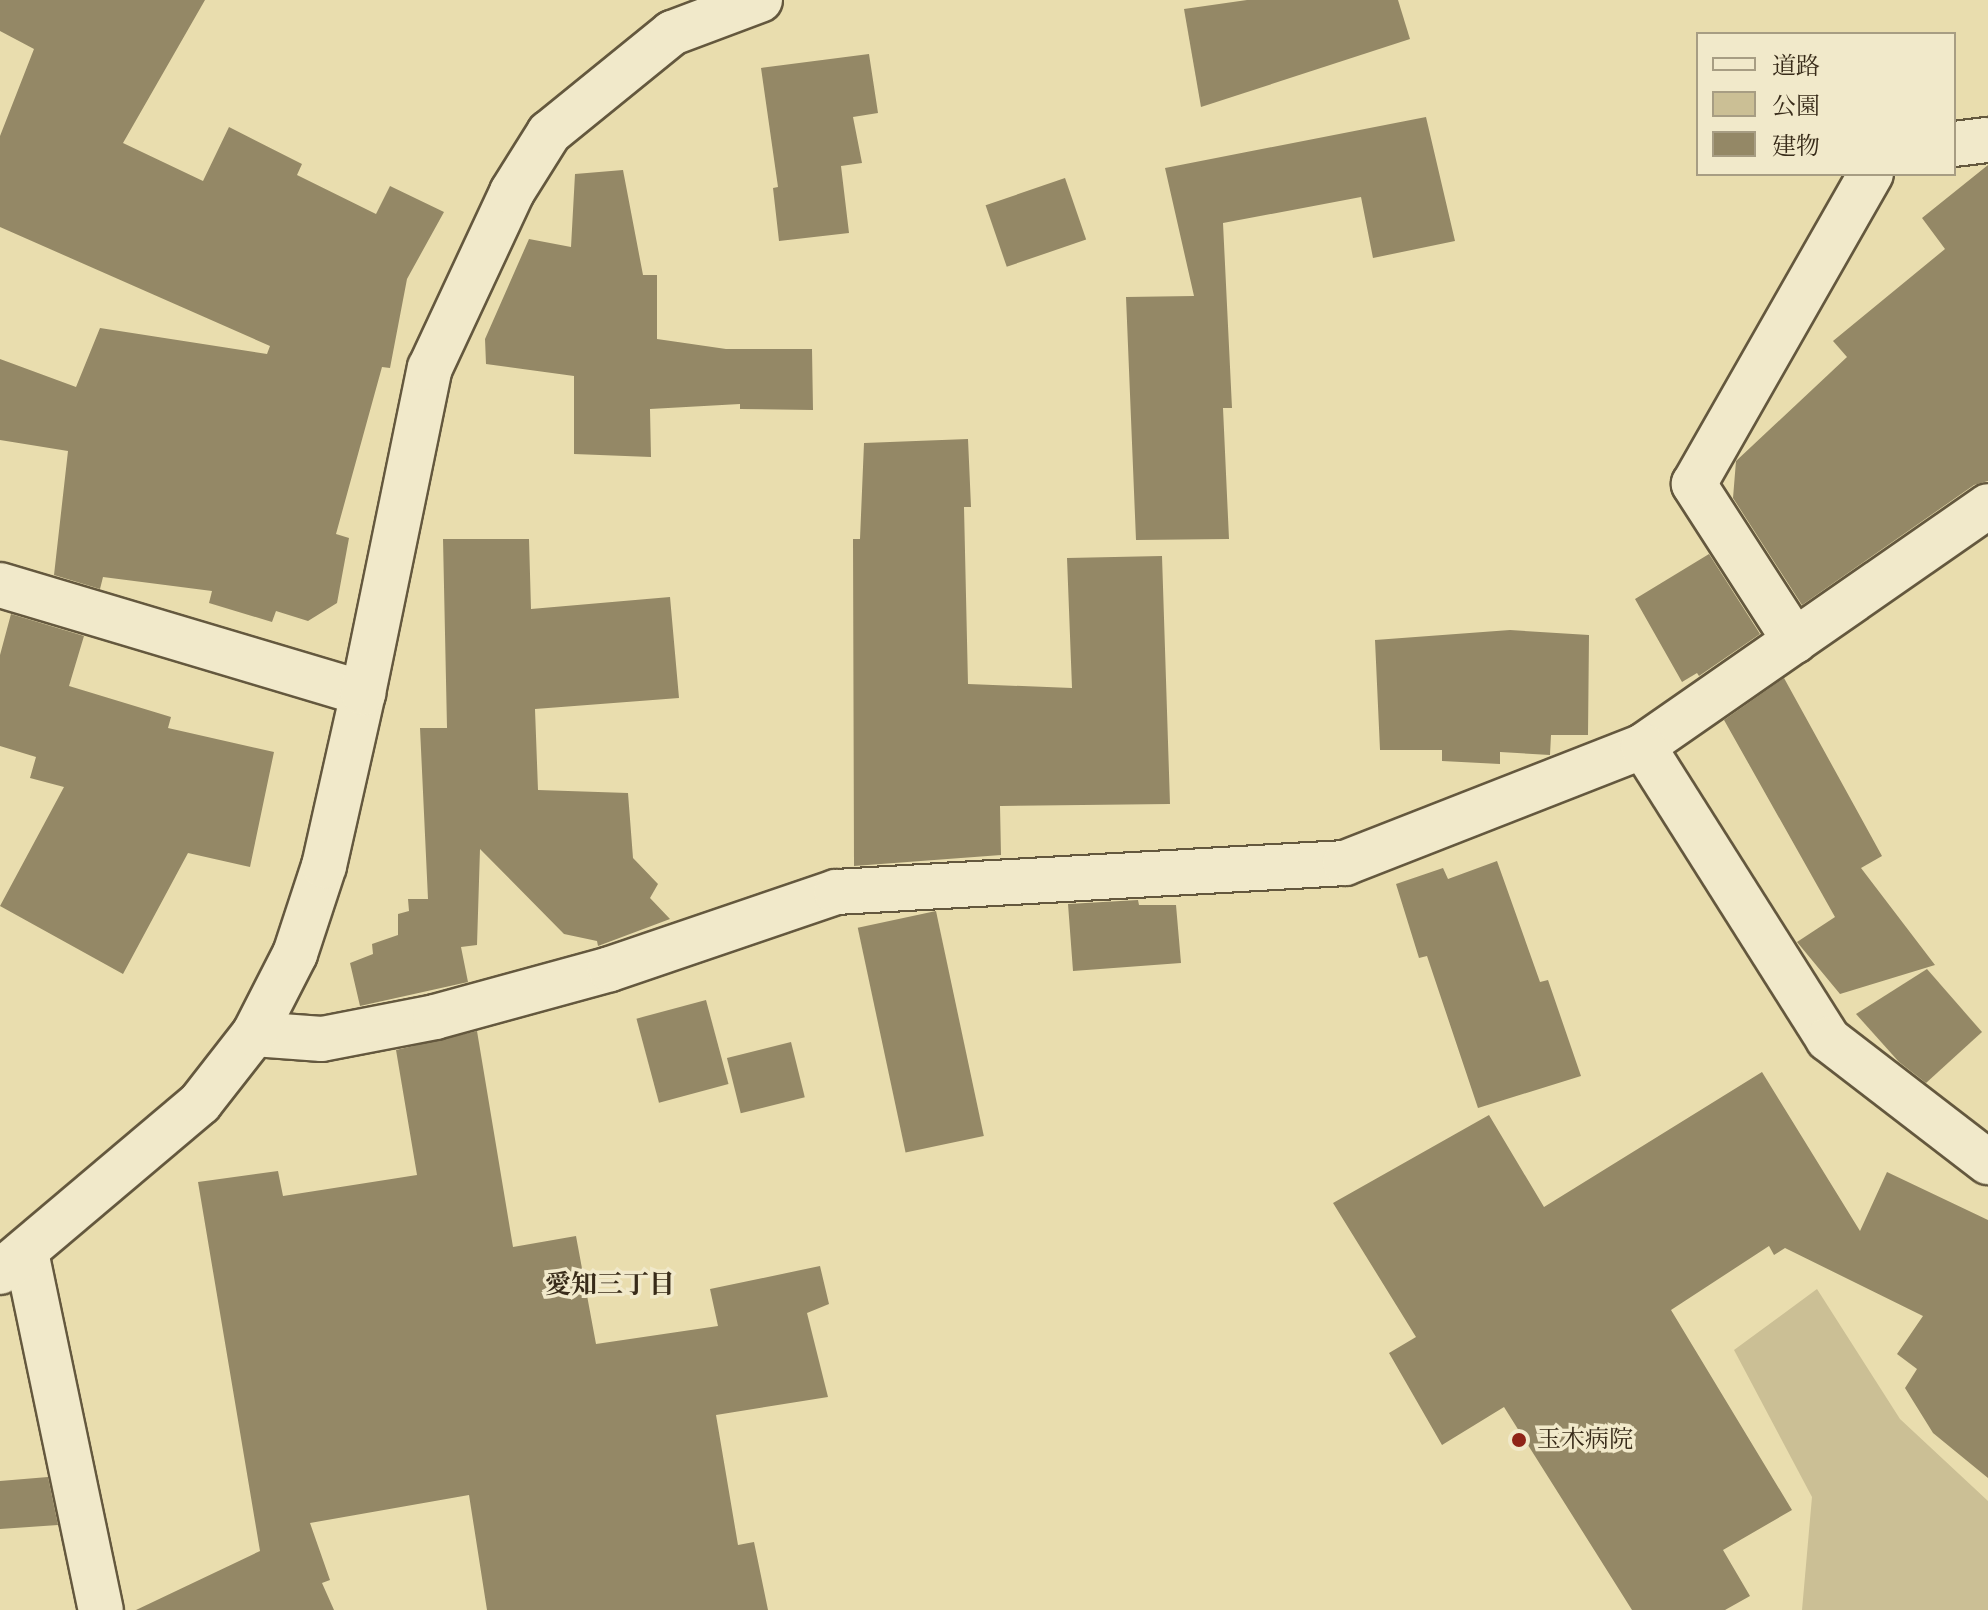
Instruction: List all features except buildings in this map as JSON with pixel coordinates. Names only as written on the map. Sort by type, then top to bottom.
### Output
[{"type":"street","points":[[101,1610],[13,1262],[200,1103],[254,1034],[295,954],[324,866],[430,368],[512,192],[549,133],[672,33],[760,0]]},
{"type":"street","points":[[1956,144],[1988,140]]},
{"type":"street","points":[[1795,641],[1694,484],[1870,176]]},
{"type":"street","points":[[254,1034],[322,1039],[435,1017],[610,969],[836,892],[1345,863],[1643,746],[1988,506]]},
{"type":"street","points":[[0,585],[363,693]]},
{"type":"street","points":[[1643,746],[1828,1039],[1988,1162]]},
{"type":"green space","points":[[1817,1289],[1900,1419],[1988,1501],[1988,1610],[1802,1610],[1812,1497],[1734,1350]]},
{"type":"place","name":"玉木病院","points":[[1519,1440]]},
{"type":"district","name":"愛知三丁目","points":[[610,1285]]}]
